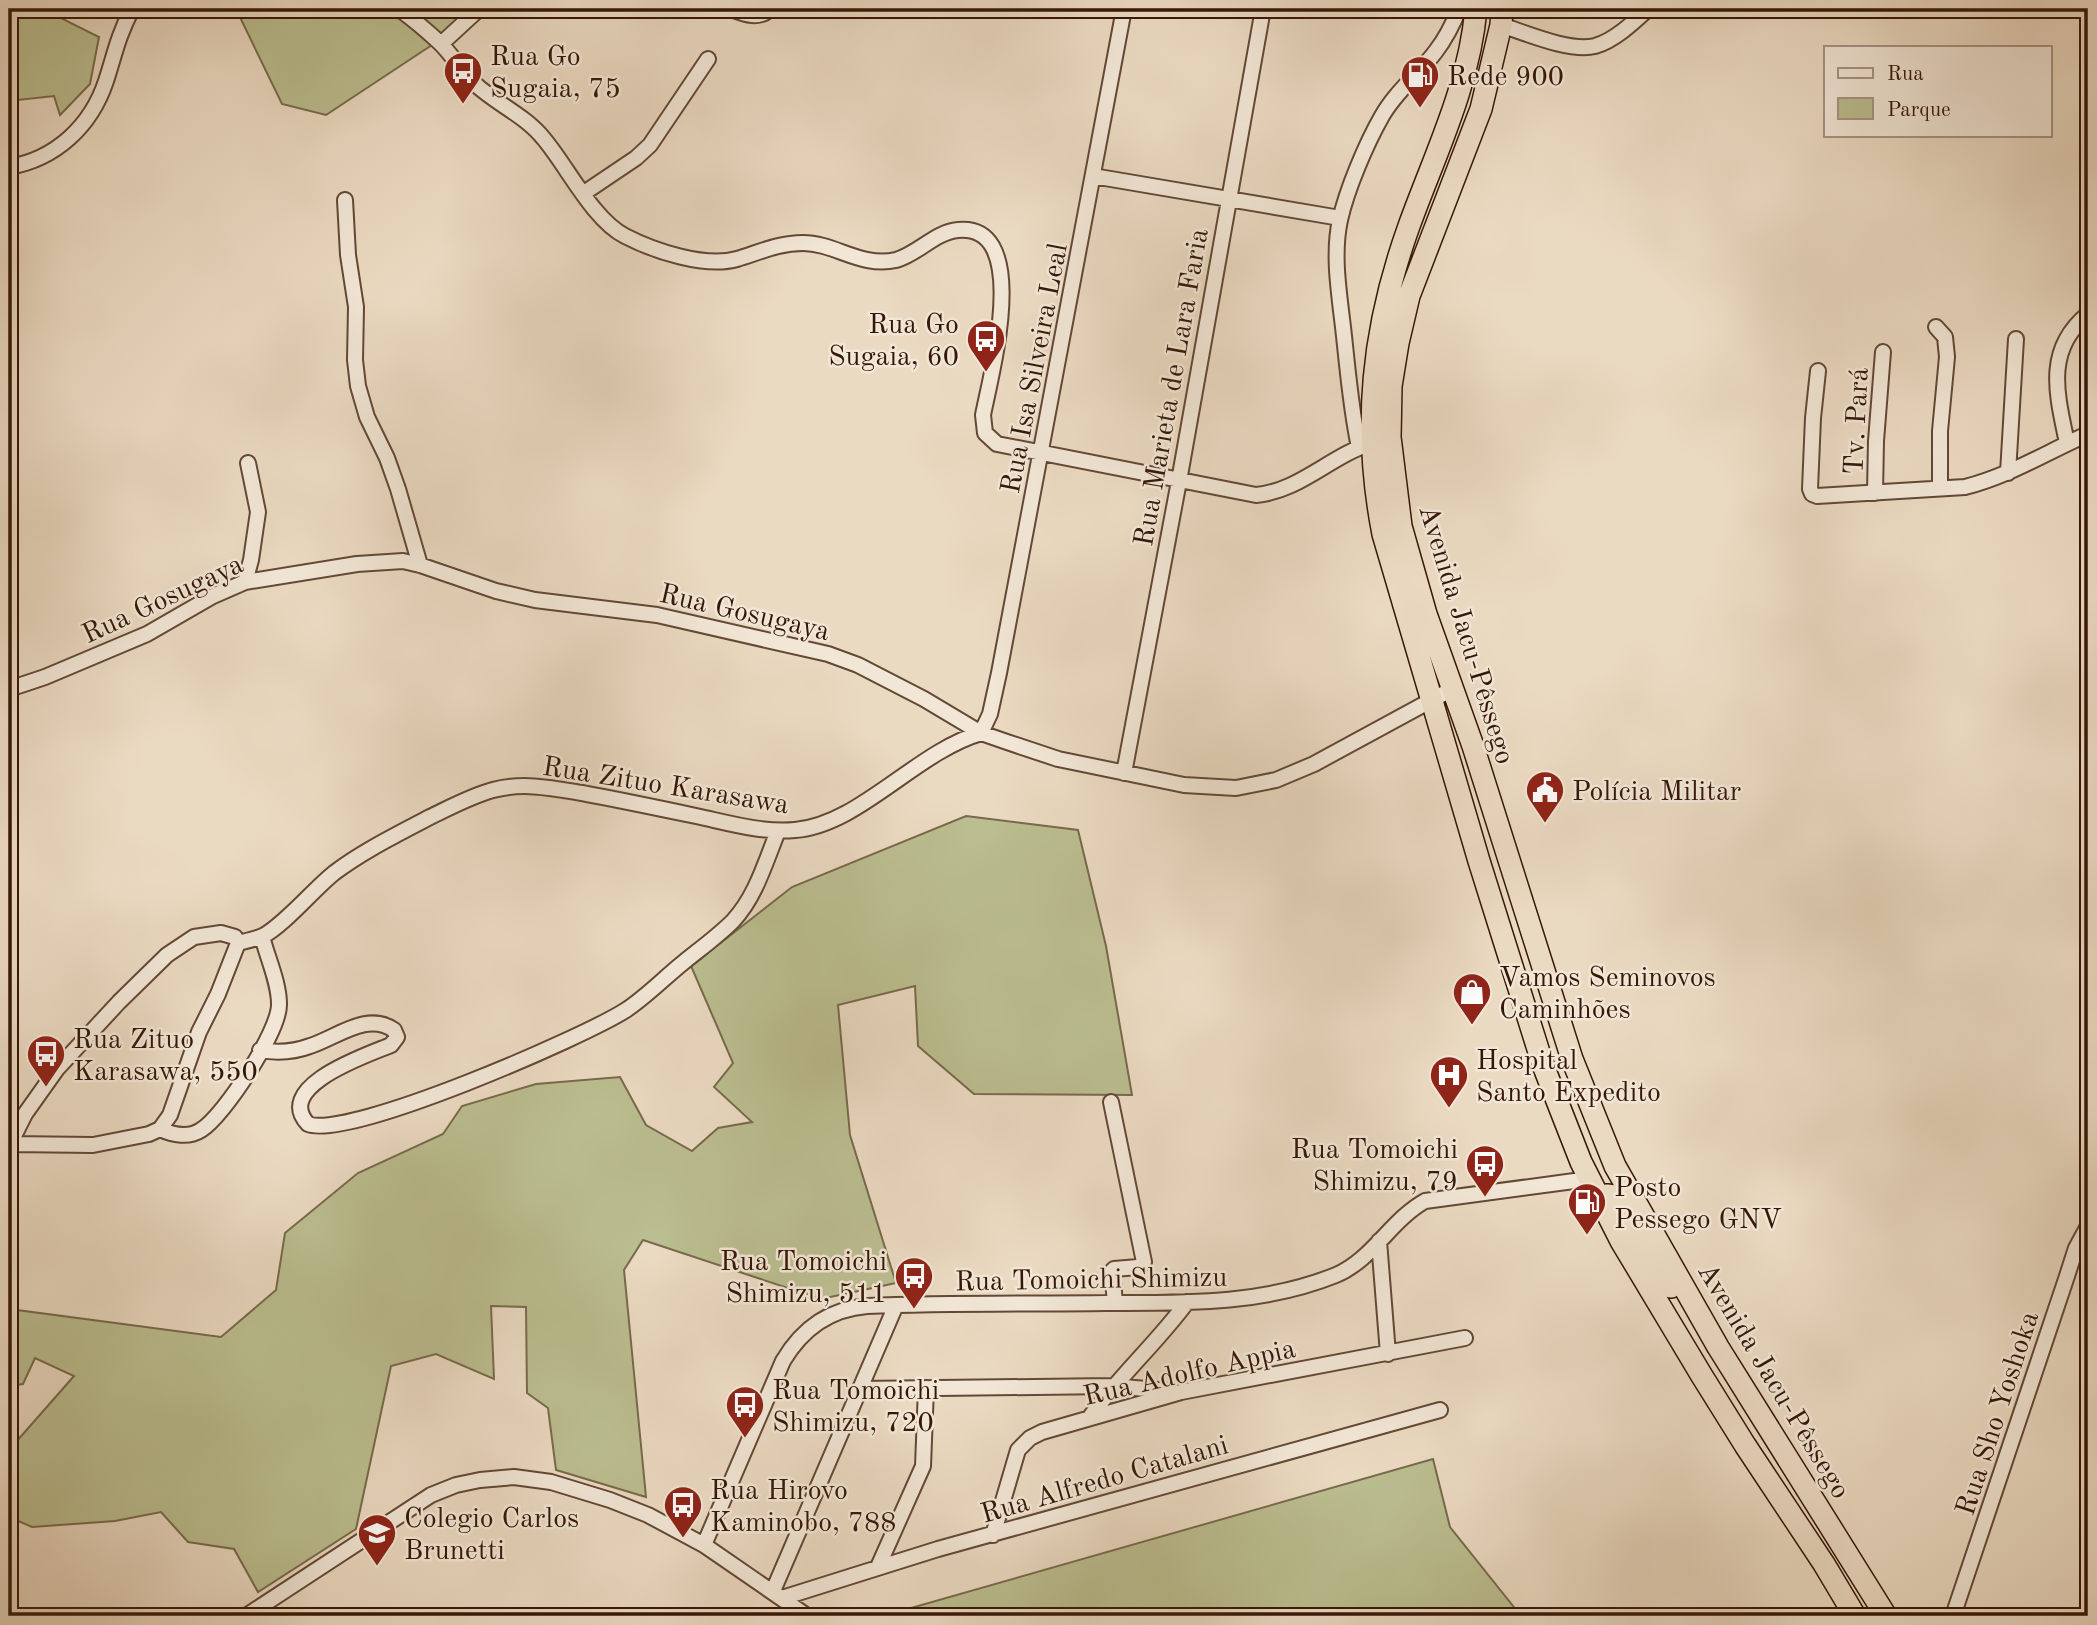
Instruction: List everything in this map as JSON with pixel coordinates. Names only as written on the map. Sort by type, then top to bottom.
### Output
[{"type":"highway","name":"Avenida Jacu-Pêssego","points":[[1476,9],[1460,94],[1410,224],[1387,295],[1375,353],[1365,445],[1378,509],[1398,590],[1532,1030],[1560,1110],[1589,1179],[1601,1204],[1725,1414],[1855,1616]]},
{"type":"highway","name":"Avenida Jacu-Pêssego","points":[[1501,17],[1481,109],[1409,296],[1398,343],[1391,386],[1390,437],[1401,526],[1426,614],[1454,688],[1569,1051],[1600,1137],[1708,1329],[1886,1616]]},
{"type":"highway","points":[[1398,590],[1412,610],[1433,678],[1443,679],[1445,663]]},
{"type":"highway","points":[[1431,699],[1449,715],[1480,806],[1496,820]]},
{"type":"highway","points":[[1532,1030],[1546,1044],[1584,1146],[1591,1150],[1600,1137]]},
{"type":"highway","points":[[1600,1137],[1600,1154],[1589,1179],[1613,1184],[1690,1317],[1708,1329]]},
{"type":"highway","points":[[1601,1204],[1607,1195],[1614,1196],[1657,1274],[1671,1287]]},
{"type":"street","points":[[9,167],[48,155],[66,142],[84,123],[103,89],[116,44],[132,9]]},
{"type":"street","points":[[399,9],[441,44],[474,83],[521,117],[544,138],[607,222],[623,235],[651,247],[700,261],[719,262],[736,259],[770,246],[805,243],[861,259],[887,261],[906,256],[954,230],[975,233],[990,246],[1000,270],[1003,294],[983,415],[985,433],[997,443],[1042,454],[1255,495],[1291,487],[1365,445],[1351,408],[1338,281],[1340,218],[1364,154],[1382,116],[1395,95],[1437,50],[1459,9]]},
{"type":"street","points":[[441,44],[479,9]]},
{"type":"street","points":[[731,9],[746,15],[765,12]]},
{"type":"street","name":"Rua Isa Silveira Leal","points":[[981,733],[987,726],[994,702],[1124,9]]},
{"type":"street","name":"Rua Marieta de Lara Faria","points":[[1124,773],[1263,9]]},
{"type":"street","points":[[1501,17],[1559,43],[1590,47],[1604,43],[1648,9]]},
{"type":"street","points":[[584,193],[650,145],[708,59]]},
{"type":"street","points":[[1093,176],[1340,218]]},
{"type":"street","points":[[345,200],[348,255],[356,307],[355,360],[358,386],[367,417],[387,458],[398,489],[420,565]]},
{"type":"street","points":[[2067,443],[2056,392],[2056,373],[2067,338],[2075,325],[2088,314]]},
{"type":"street","points":[[1936,327],[1945,337],[1947,357],[1940,430],[1940,488]]},
{"type":"street","points":[[2008,473],[2016,339]]},
{"type":"street","name":"Tv. Pará","points":[[1875,493],[1883,352]]},
{"type":"street","points":[[1818,371],[1810,489],[1812,494],[1817,496],[1976,484],[2008,473],[2088,434]]},
{"type":"street","points":[[244,582],[251,559],[258,512],[248,463]]},
{"type":"street","name":"Rua Gosugaya","points":[[9,689],[124,645],[244,582],[402,561],[522,597],[657,615],[828,654],[892,682],[981,733],[1058,759],[1184,786],[1236,788],[1276,780],[1314,764],[1454,688]]},
{"type":"street","name":"Rua Zituo Karasawa","points":[[9,1147],[43,1086],[119,1002],[167,955],[183,943],[208,934],[228,934],[237,942],[262,936],[337,871],[371,849],[470,798],[523,785],[626,801],[753,828],[800,830],[848,811],[944,747],[981,733]]},
{"type":"street","points":[[260,1050],[298,1050],[360,1025],[372,1023],[383,1024],[394,1030],[397,1037],[391,1045],[338,1066],[310,1088],[302,1103],[303,1117],[308,1124],[320,1127],[369,1118],[400,1108],[572,1038],[625,1010],[643,997],[731,923],[747,904],[778,831]]},
{"type":"street","points":[[160,1129],[184,1135],[201,1130],[231,1097],[275,1022],[279,1004],[262,936]]},
{"type":"street","points":[[9,1147],[93,1145],[149,1134],[160,1129],[170,1115],[195,1042],[237,942]]},
{"type":"street","points":[[1111,1102],[1144,1262],[1138,1267],[1112,1271],[1115,1303]]},
{"type":"street","name":"Rua Tomoichi Shimizu","points":[[704,1545],[783,1361],[808,1329],[834,1313],[858,1307],[896,1305],[1186,1302],[1248,1298],[1319,1280],[1347,1269],[1409,1211],[1425,1201],[1589,1179]]},
{"type":"street","name":"Rua Sho Yoshoka","points":[[1953,1616],[2078,1263],[2088,1226]]},
{"type":"street","points":[[1379,1241],[1388,1354]]},
{"type":"street","points":[[1090,1418],[1112,1386],[1165,1330],[1186,1302]]},
{"type":"street","points":[[778,1595],[859,1390],[896,1305]]},
{"type":"street","name":"Rua Adolfo Appia","points":[[993,1535],[1018,1450],[1030,1438],[1042,1432],[1181,1392],[1465,1338]]},
{"type":"street","points":[[859,1390],[1112,1386],[1181,1392]]},
{"type":"street","points":[[878,1567],[923,1466],[926,1388]]},
{"type":"street","name":"Rua Alfredo Catalani","points":[[778,1595],[1440,1410]]},
{"type":"street","points":[[248,1616],[430,1495],[456,1485],[514,1477],[551,1482],[649,1515],[704,1545],[807,1616]]},
{"type":"green space","points":[[9,9],[43,9],[99,37],[90,84],[60,115],[54,96],[9,101]]},
{"type":"green space","points":[[236,9],[472,9],[444,37],[326,115],[282,104]]},
{"type":"green space","points":[[966,816],[1078,830],[1106,946],[1132,1095],[974,1094],[918,1046],[915,986],[838,1005],[850,1135],[896,1283],[821,1299],[643,1240],[624,1270],[646,1497],[556,1470],[548,1408],[527,1393],[526,1307],[491,1306],[494,1379],[436,1354],[391,1366],[356,1529],[258,1592],[234,1549],[188,1542],[161,1512],[115,1521],[32,1527],[9,1517],[9,1450],[74,1376],[35,1358],[23,1384],[9,1386],[9,1309],[221,1337],[276,1290],[285,1233],[358,1173],[443,1134],[462,1106],[536,1084],[620,1077],[646,1125],[692,1151],[718,1128],[752,1122],[714,1087],[733,1063],[691,966],[792,887]]},
{"type":"green space","points":[[1433,1459],[1450,1527],[1521,1616],[883,1616]]},
{"type":"place","name":"Rua Go Sugaia, 75","points":[[463,105]]},
{"type":"place","name":"Rede 900","points":[[1420,109]]},
{"type":"place","name":"Rua Go Sugaia, 60","points":[[986,373]]},
{"type":"place","name":"Polícia Militar","points":[[1545,824]]},
{"type":"place","name":"Vamos Seminovos Caminhões","points":[[1472,1026]]},
{"type":"place","name":"Rua Zituo Karasawa, 550","points":[[46,1088]]},
{"type":"place","name":"Hospital Santo Expedito","points":[[1449,1109]]},
{"type":"place","name":"Rua Tomoichi Shimizu, 79","points":[[1485,1198]]},
{"type":"place","name":"Posto Pessego GNV","points":[[1587,1236]]},
{"type":"place","name":"Rua Tomoichi Shimizu, 511","points":[[914,1310]]},
{"type":"place","name":"Rua Tomoichi Shimizu, 720","points":[[745,1439]]},
{"type":"place","name":"Rua Hirovo Kaminobo, 788","points":[[683,1539]]},
{"type":"place","name":"Colegio Carlos Brunetti","points":[[377,1567]]}]
